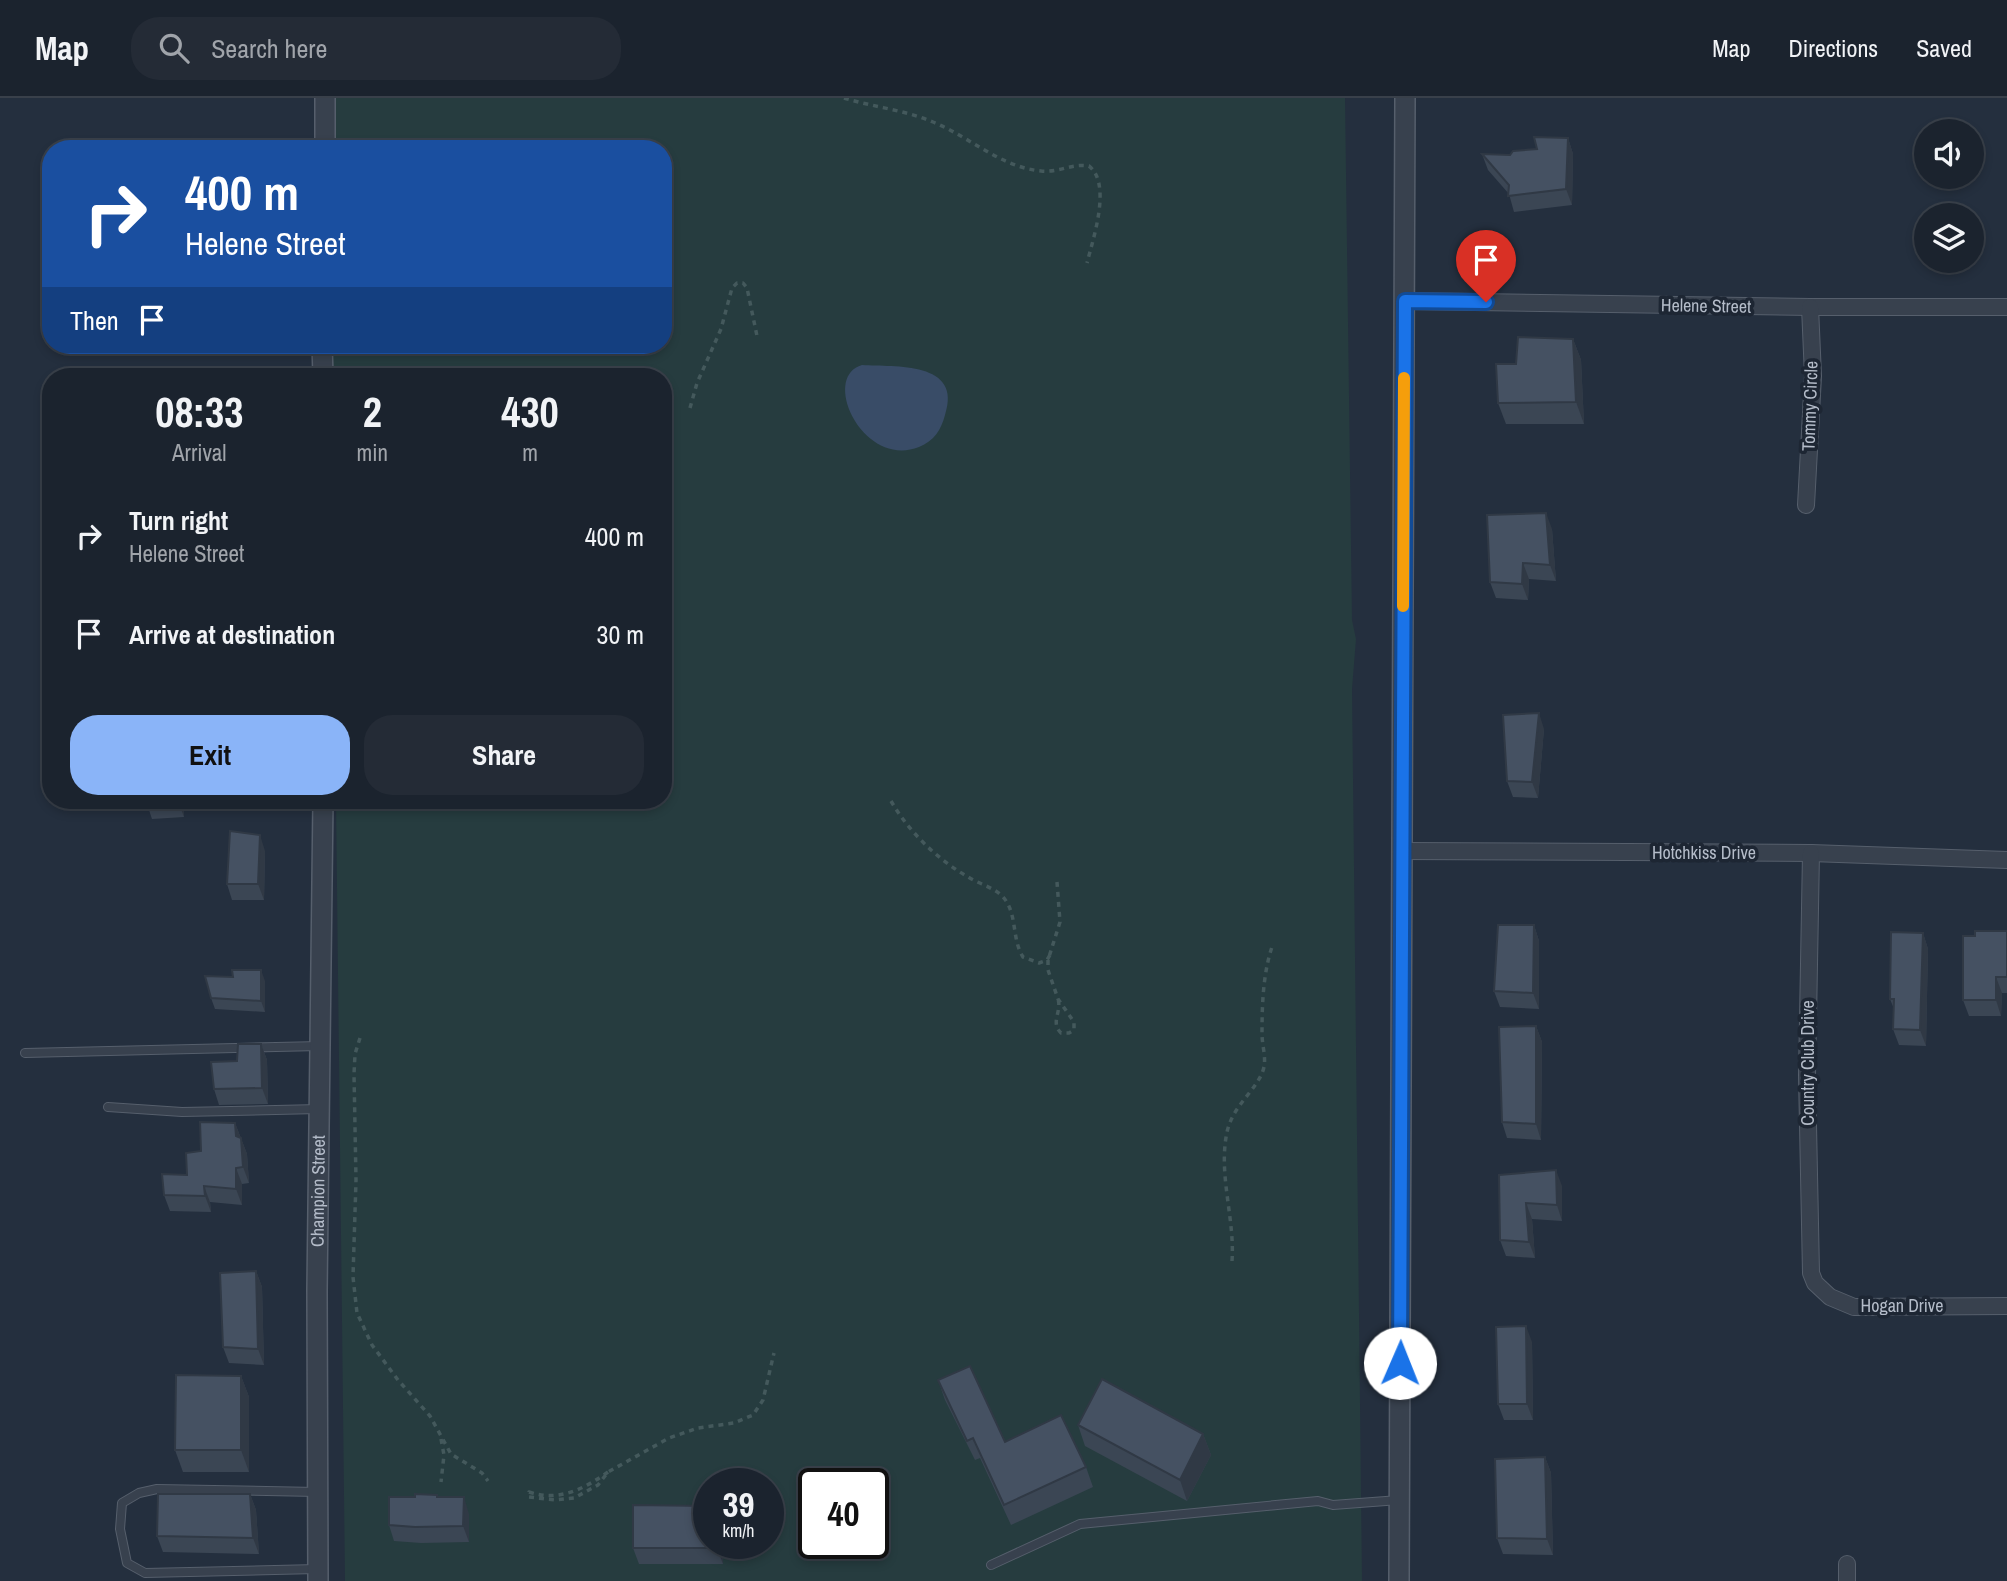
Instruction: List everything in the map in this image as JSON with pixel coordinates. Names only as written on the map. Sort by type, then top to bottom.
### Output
[{"type":"street","points":[[325,140],[326,98]]},
{"type":"street","points":[[1399,1581],[1405,98]]},
{"type":"street","name":"Helene Street","points":[[1405,301],[2007,307]]},
{"type":"street","name":"Tommy Circle","points":[[1806,505],[1813,376],[1810,307]]},
{"type":"street","name":"Champion Street","points":[[318,1575],[323,809]]},
{"type":"street","name":"Hotchkiss Drive","points":[[1402,851],[1811,853],[2007,860]]},
{"type":"street","name":"Country Club Drive","points":[[1811,853],[1807,1075],[1811,1273]]},
{"type":"street","name":"Hogan Drive","points":[[1811,1273],[1822,1291],[1843,1304],[1854,1307],[2007,1306]]},
{"type":"lane","points":[[24,1053],[320,1046]]},
{"type":"lane","points":[[108,1107],[182,1112],[319,1109]]},
{"type":"lane","points":[[317,1492],[157,1489],[139,1493],[122,1503],[120,1529],[127,1563],[145,1573],[318,1575]]},
{"type":"lane","points":[[991,1565],[1080,1524],[1318,1501],[1333,1505],[1399,1500]]},
{"type":"path","points":[[844,98],[930,120],[1016,165],[1042,171],[1074,165],[1089,166],[1098,176],[1100,188],[1099,209],[1087,263]]},
{"type":"path","points":[[690,408],[697,383],[721,329],[732,288],[737,283],[743,283],[747,288],[757,336]]},
{"type":"path","points":[[891,801],[909,829],[923,843],[965,875],[1003,897],[1013,918],[1018,948],[1023,957],[1044,967],[1050,975]]},
{"type":"path","points":[[1057,882],[1060,922],[1048,965],[1060,1006],[1056,1029],[1060,1034],[1069,1034],[1074,1030],[1074,1022],[1058,999]]},
{"type":"path","points":[[1232,1261],[1233,1226],[1225,1174],[1225,1147],[1235,1110],[1260,1077],[1264,1064],[1262,1028],[1265,977],[1273,944]]},
{"type":"path","points":[[1034,963],[1045,961],[1050,955]]},
{"type":"path","points":[[360,1038],[355,1054],[354,1074],[354,1288],[357,1313],[367,1338],[391,1374],[415,1398],[433,1423],[442,1442],[441,1482]]},
{"type":"path","points":[[367,1338],[398,1380],[424,1408],[449,1451],[482,1473],[488,1481]]},
{"type":"path","points":[[608,1472],[598,1485],[573,1498],[555,1500],[529,1497],[528,1492],[559,1496],[576,1491],[608,1472],[677,1435],[698,1428],[734,1423],[753,1415],[766,1394],[774,1353]]},
{"type":"path","points":[[443,1460],[449,1456],[458,1459]]},
{"type":"green space","points":[[332,98],[1345,98],[1352,620],[1356,639],[1352,689],[1362,1581],[345,1581],[336,809],[672,809],[672,368],[333,368],[333,354],[672,354],[672,140],[332,140]]},
{"type":"water","points":[[862,365],[923,370],[944,385],[948,397],[945,415],[933,438],[919,447],[899,450],[881,445],[865,434],[854,419],[847,402],[845,386],[850,373]]},
{"type":"building","points":[[1534,137],[1568,138],[1566,189],[1508,196],[1509,185],[1482,154],[1510,155],[1513,151],[1537,149]]},
{"type":"building","points":[[1518,337],[1573,339],[1576,402],[1498,403],[1496,364],[1516,364]]},
{"type":"building","points":[[1546,513],[1550,565],[1523,563],[1522,584],[1490,582],[1487,515]]},
{"type":"building","points":[[1539,713],[1532,782],[1507,781],[1503,715]]},
{"type":"building","points":[[230,831],[260,835],[258,884],[227,884]]},
{"type":"building","points":[[1498,925],[1534,925],[1533,993],[1494,991]]},
{"type":"building","points":[[1975,931],[2007,931],[2007,977],[1996,977],[1996,1000],[1963,1000],[1963,936],[1975,936]]},
{"type":"building","points":[[1891,932],[1923,933],[1920,1030],[1893,1029],[1894,999],[1890,999]]},
{"type":"building","points":[[232,970],[261,970],[261,1001],[211,998],[205,976],[233,977]]},
{"type":"building","points":[[1536,1026],[1536,1124],[1502,1122],[1499,1027]]},
{"type":"building","points":[[238,1044],[261,1044],[262,1088],[214,1089],[211,1062],[237,1061]]},
{"type":"building","points":[[200,1122],[235,1123],[236,1136],[241,1138],[243,1167],[236,1168],[236,1189],[204,1186],[205,1196],[164,1195],[162,1174],[187,1175],[186,1153],[201,1151]]},
{"type":"building","points":[[1556,1170],[1557,1205],[1526,1203],[1529,1242],[1500,1240],[1499,1175]]},
{"type":"building","points":[[256,1271],[258,1349],[223,1347],[220,1273]]},
{"type":"building","points":[[1526,1326],[1527,1404],[1498,1404],[1496,1327]]},
{"type":"building","points":[[970,1366],[1005,1442],[1061,1415],[1086,1467],[1004,1505],[973,1438],[967,1441],[938,1380]]},
{"type":"building","points":[[176,1375],[241,1376],[241,1450],[175,1450]]},
{"type":"building","points":[[1102,1379],[1203,1434],[1180,1480],[1078,1425]]},
{"type":"building","points":[[1545,1457],[1547,1539],[1497,1538],[1495,1459]]},
{"type":"building","points":[[158,1494],[250,1494],[253,1538],[157,1536]]},
{"type":"building","points":[[415,1494],[464,1497],[463,1526],[389,1525],[389,1497],[415,1497]]},
{"type":"building","points":[[633,1505],[693,1506],[693,1548],[633,1548]]},
{"type":"slow traffic","points":[[1403,606],[1404,378]]},
{"type":"route","points":[[1400,1363],[1405,301],[1486,302]]}]
